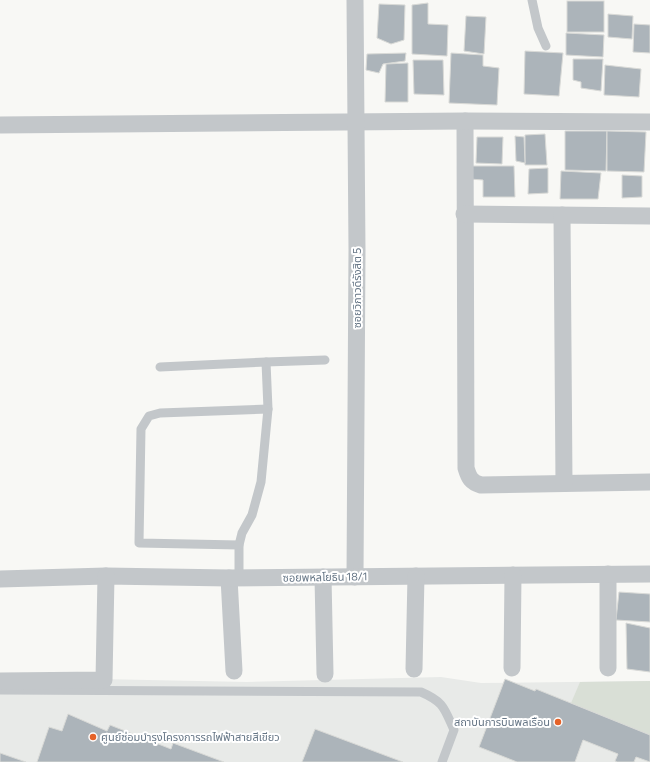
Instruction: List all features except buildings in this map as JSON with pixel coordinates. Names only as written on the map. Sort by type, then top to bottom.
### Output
[{"type":"street","name":"ซอยวิภาวดีรังสิต 5","points":[[355,0],[355,577]]},
{"type":"street","points":[[465,121],[464,214],[466,468],[468,477],[481,485],[650,482]]},
{"type":"street","points":[[0,125],[465,121],[650,122]]},
{"type":"street","points":[[464,214],[650,216]]},
{"type":"street","points":[[562,215],[564,483]]},
{"type":"street","points":[[608,574],[608,668]]},
{"type":"street","name":"ซอยพหลโยธิน 18/1","points":[[0,579],[106,576],[234,578],[650,574]]},
{"type":"street","points":[[512,668],[513,575]]},
{"type":"street","points":[[0,681],[104,680],[106,576]]},
{"type":"street","points":[[414,669],[416,576]]},
{"type":"street","points":[[323,577],[325,674]]},
{"type":"street","points":[[234,578],[234,672]]},
{"type":"lane","points":[[532,0],[538,28],[546,46]]},
{"type":"lane","points":[[160,367],[325,360]]},
{"type":"lane","points":[[234,578],[242,533],[252,515],[261,482],[268,409],[266,362]]},
{"type":"lane","points":[[239,545],[140,543],[141,429],[149,416],[160,413],[268,409]]},
{"type":"lane","points":[[0,690],[421,692],[436,698],[445,709],[454,730],[442,762]]},
{"type":"shaded area","points":[[0,677],[247,682],[441,677],[481,683],[650,681],[650,762],[0,762]]},
{"type":"shaded area","points":[[650,681],[650,735],[571,703],[580,682]]},
{"type":"place","name":"สถาบันการบินพลเรือน","points":[[558,722]]},
{"type":"place","name":"ศูนย์ซ่อมบำรุงโครงการรถไฟฟ้าสายสีเขียว","points":[[93,737]]}]
